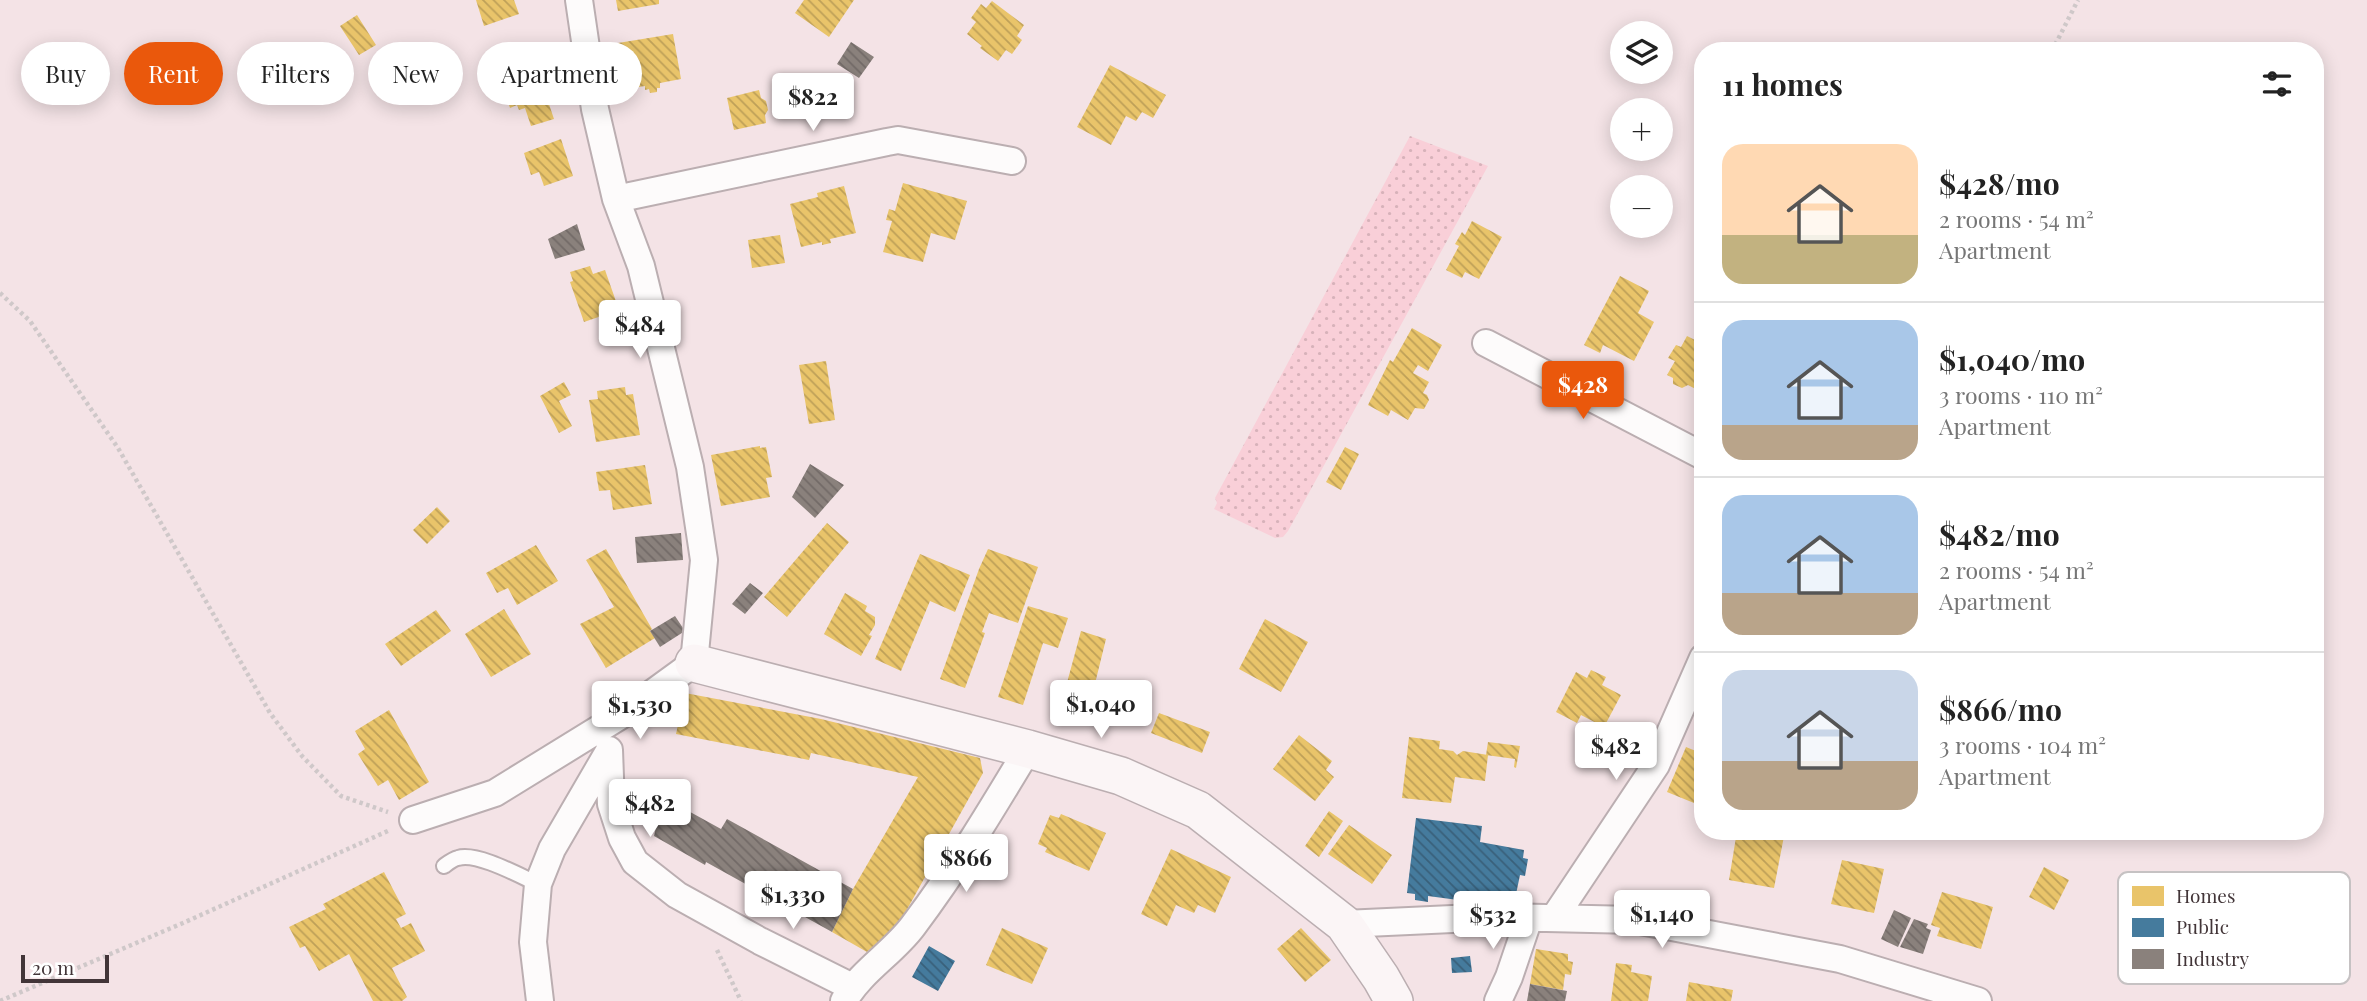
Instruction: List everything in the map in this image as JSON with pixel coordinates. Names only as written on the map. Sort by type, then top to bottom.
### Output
[{"type":"street","points":[[414,820],[495,793],[628,711],[694,663],[704,560],[690,467],[641,266],[616,200],[595,109],[579,0]]},
{"type":"street","points":[[616,200],[898,140],[1012,161]]},
{"type":"street","points":[[1486,343],[1694,451]]},
{"type":"street","points":[[694,663],[1028,749],[1121,776],[1198,810],[1344,924],[1394,1001]]},
{"type":"street","points":[[1498,1001],[1542,918],[1656,765],[1694,678]]},
{"type":"street","points":[[540,1001],[533,942],[538,884],[552,849],[609,750],[628,711]]},
{"type":"street","points":[[609,750],[611,804],[622,838],[635,862],[677,895],[848,994],[911,929],[968,849],[1028,749]]},
{"type":"street","points":[[1344,924],[1496,917],[1635,920],[1840,959],[1978,1001]]},
{"type":"lane","points":[[443,866],[460,857],[469,857],[538,884]]},
{"type":"path","points":[[2057,42],[2078,0]]},
{"type":"path","points":[[0,293],[30,321],[118,448],[270,713],[302,756],[341,796],[414,820]]},
{"type":"path","points":[[0,1001],[414,820]]},
{"type":"path","points":[[712,915],[715,944],[741,1001]]},
{"type":"shaded area","points":[[1410,136],[1488,166],[1288,531],[1283,537],[1275,538],[1214,509],[1217,503],[1215,498]]},
{"type":"building: Homes","points":[[476,0],[514,0],[519,14],[484,26]]},
{"type":"building: Homes","points":[[616,0],[659,0],[659,4],[618,11]]},
{"type":"building: Homes","points":[[804,0],[854,0],[829,37],[795,13]]},
{"type":"building: Homes","points":[[992,1],[1024,25],[1017,36],[1022,40],[1012,54],[1006,50],[998,61],[967,34],[976,22],[971,18],[981,4],[986,8]]},
{"type":"building: Homes","points":[[357,15],[374,42],[368,42],[368,50],[359,55],[354,42],[350,42],[340,26]]},
{"type":"building: Homes","points":[[673,34],[681,79],[660,83],[657,92],[650,93],[649,89],[645,90],[645,86],[642,86],[642,42],[624,42]]},
{"type":"building: Homes","points":[[1110,65],[1166,95],[1153,118],[1142,112],[1136,121],[1126,116],[1111,145],[1077,127]]},
{"type":"building: Homes","points":[[759,90],[768,110],[765,115],[766,123],[734,130],[727,98]]},
{"type":"building: Homes","points":[[517,105],[549,105],[554,119],[531,126],[525,108],[519,110]]},
{"type":"building: Homes","points":[[561,139],[573,176],[544,186],[539,172],[531,175],[524,153]]},
{"type":"building: Homes","points":[[903,183],[967,201],[955,240],[931,233],[923,262],[883,252],[892,221],[886,220],[889,209],[895,211]]},
{"type":"building: Homes","points":[[844,186],[856,233],[830,239],[831,243],[822,245],[822,242],[801,247],[790,204],[818,197],[817,193]]},
{"type":"building: Homes","points":[[1472,221],[1502,237],[1479,279],[1465,272],[1462,278],[1446,270],[1459,246],[1455,244],[1462,232],[1465,235]]},
{"type":"building: Homes","points":[[780,235],[785,263],[752,268],[748,240]]},
{"type":"building: Homes","points":[[590,266],[593,274],[605,270],[619,310],[584,322],[570,282],[573,281],[570,272]]},
{"type":"building: Homes","points":[[1620,276],[1649,291],[1638,313],[1654,322],[1634,361],[1603,345],[1600,353],[1584,345]]},
{"type":"building: Homes","points":[[1412,328],[1442,345],[1428,371],[1418,365],[1413,373],[1429,382],[1423,393],[1429,400],[1424,409],[1415,408],[1408,420],[1391,410],[1388,416],[1368,405],[1390,360],[1393,362]]},
{"type":"building: Homes","points":[[1687,336],[1694,340],[1694,388],[1688,385],[1682,388],[1673,384],[1673,378],[1667,375],[1675,361],[1668,358],[1676,345],[1681,347]]},
{"type":"building: Homes","points":[[826,361],[835,420],[809,424],[799,365]]},
{"type":"building: Homes","points":[[564,382],[571,395],[559,401],[572,426],[559,433],[540,396]]},
{"type":"building: Homes","points":[[625,387],[626,395],[633,394],[640,435],[596,442],[589,400],[598,399],[597,391]]},
{"type":"building: Homes","points":[[766,447],[772,477],[766,478],[770,497],[721,506],[711,455]]},
{"type":"building: Homes","points":[[1345,447],[1359,454],[1341,490],[1326,482]]},
{"type":"building: Homes","points":[[645,465],[652,504],[613,510],[610,490],[599,491],[596,472]]},
{"type":"building: Homes","points":[[437,507],[450,521],[427,544],[413,530]]},
{"type":"building: Homes","points":[[827,523],[849,542],[787,617],[764,597]]},
{"type":"building: Homes","points":[[536,545],[558,581],[517,605],[508,588],[497,593],[486,573]]},
{"type":"building: Homes","points":[[606,549],[655,638],[606,668],[580,624],[614,607],[586,560]]},
{"type":"building: Homes","points":[[988,549],[1038,567],[1018,623],[989,613],[982,632],[985,633],[965,688],[940,679]]},
{"type":"building: Homes","points":[[920,554],[970,575],[955,612],[930,601],[901,671],[875,659]]},
{"type":"building: Homes","points":[[845,593],[867,606],[865,611],[875,617],[875,625],[869,635],[872,636],[861,656],[824,634]]},
{"type":"building: Homes","points":[[1028,606],[1068,618],[1058,648],[1043,643],[1023,705],[998,697]]},
{"type":"building: Homes","points":[[504,609],[531,654],[491,677],[465,634]]},
{"type":"building: Homes","points":[[436,610],[451,631],[401,666],[385,644]]},
{"type":"building: Homes","points":[[1265,619],[1308,642],[1281,692],[1239,669]]},
{"type":"building: Homes","points":[[1081,631],[1106,639],[1085,724],[1058,716]]},
{"type":"building: Homes","points":[[1591,670],[1606,677],[1602,685],[1621,695],[1604,727],[1581,715],[1577,723],[1556,712],[1576,672],[1587,678]]},
{"type":"building: Homes","points":[[685,693],[821,719],[980,758],[983,773],[900,922],[867,952],[832,932],[853,889],[918,777],[811,753],[809,760],[676,734]]},
{"type":"building: Homes","points":[[389,710],[429,782],[399,800],[388,780],[378,786],[358,754],[365,749],[355,731]]},
{"type":"building: Homes","points":[[1159,713],[1210,732],[1202,753],[1151,733]]},
{"type":"building: Homes","points":[[1299,735],[1332,761],[1326,770],[1334,777],[1315,801],[1273,769]]},
{"type":"building: Homes","points":[[1409,737],[1440,741],[1439,749],[1453,751],[1457,755],[1463,751],[1488,755],[1485,781],[1455,777],[1451,803],[1402,798]]},
{"type":"building: Homes","points":[[1488,742],[1520,746],[1516,768],[1515,759],[1486,755]]},
{"type":"building: Homes","points":[[1686,747],[1694,750],[1694,803],[1667,792]]},
{"type":"building: Homes","points":[[1329,811],[1343,821],[1319,857],[1305,846]]},
{"type":"building: Homes","points":[[1061,814],[1106,833],[1089,871],[1045,852],[1047,848],[1038,844],[1050,815],[1059,818]]},
{"type":"building: Homes","points":[[1349,825],[1392,855],[1372,884],[1328,854]]},
{"type":"building: Homes","points":[[1736,840],[1783,840],[1774,888],[1729,880]]},
{"type":"building: Homes","points":[[1171,849],[1231,877],[1215,913],[1198,905],[1194,913],[1176,905],[1167,926],[1141,914]]},
{"type":"building: Homes","points":[[1842,860],[1884,869],[1874,913],[1831,904]]},
{"type":"building: Homes","points":[[2044,867],[2069,880],[2054,910],[2029,897]]},
{"type":"building: Homes","points":[[384,872],[406,914],[396,919],[401,928],[411,923],[425,951],[392,968],[407,997],[402,1001],[373,1001],[349,954],[319,971],[305,946],[300,948],[289,927],[326,909],[323,904]]},
{"type":"building: Homes","points":[[1942,892],[1993,907],[1981,949],[1937,936],[1940,928],[1931,925]]},
{"type":"building: Homes","points":[[1002,928],[1048,948],[1032,984],[986,965]]},
{"type":"building: Homes","points":[[1301,928],[1331,960],[1305,982],[1277,949]]},
{"type":"building: Homes","points":[[1536,949],[1568,954],[1568,961],[1573,962],[1571,975],[1565,974],[1563,990],[1530,984]]},
{"type":"building: Homes","points":[[1616,963],[1632,965],[1631,972],[1652,976],[1648,1001],[1611,1001]]},
{"type":"building: Homes","points":[[1689,982],[1733,990],[1731,1001],[1686,1001]]},
{"type":"building: Public","points":[[1416,818],[1482,826],[1480,842],[1524,850],[1523,858],[1528,859],[1525,876],[1520,875],[1515,899],[1502,897],[1501,903],[1481,901],[1481,895],[1475,894],[1473,902],[1428,896],[1428,902],[1415,900],[1415,894],[1407,893]]},
{"type":"building: Public","points":[[929,946],[955,961],[938,991],[912,977]]},
{"type":"building: Public","points":[[1470,956],[1472,972],[1452,973],[1451,958]]},
{"type":"building: Industry","points":[[851,42],[874,57],[859,78],[837,64]]},
{"type":"building: Industry","points":[[577,224],[585,250],[555,259],[548,239]]},
{"type":"building: Industry","points":[[810,464],[844,485],[815,518],[792,497]]},
{"type":"building: Industry","points":[[681,533],[683,560],[637,563],[635,537]]},
{"type":"building: Industry","points":[[750,583],[763,593],[745,614],[732,604]]},
{"type":"building: Industry","points":[[675,616],[685,631],[660,647],[650,631]]},
{"type":"building: Industry","points":[[663,797],[721,829],[727,819],[853,889],[832,932],[654,836]]},
{"type":"building: Industry","points":[[1894,910],[1911,918],[1898,947],[1881,939]]},
{"type":"building: Industry","points":[[1914,919],[1928,924],[1926,928],[1931,930],[1923,954],[1900,947]]},
{"type":"building: Industry","points":[[1530,984],[1567,991],[1565,1001],[1527,1001]]}]
